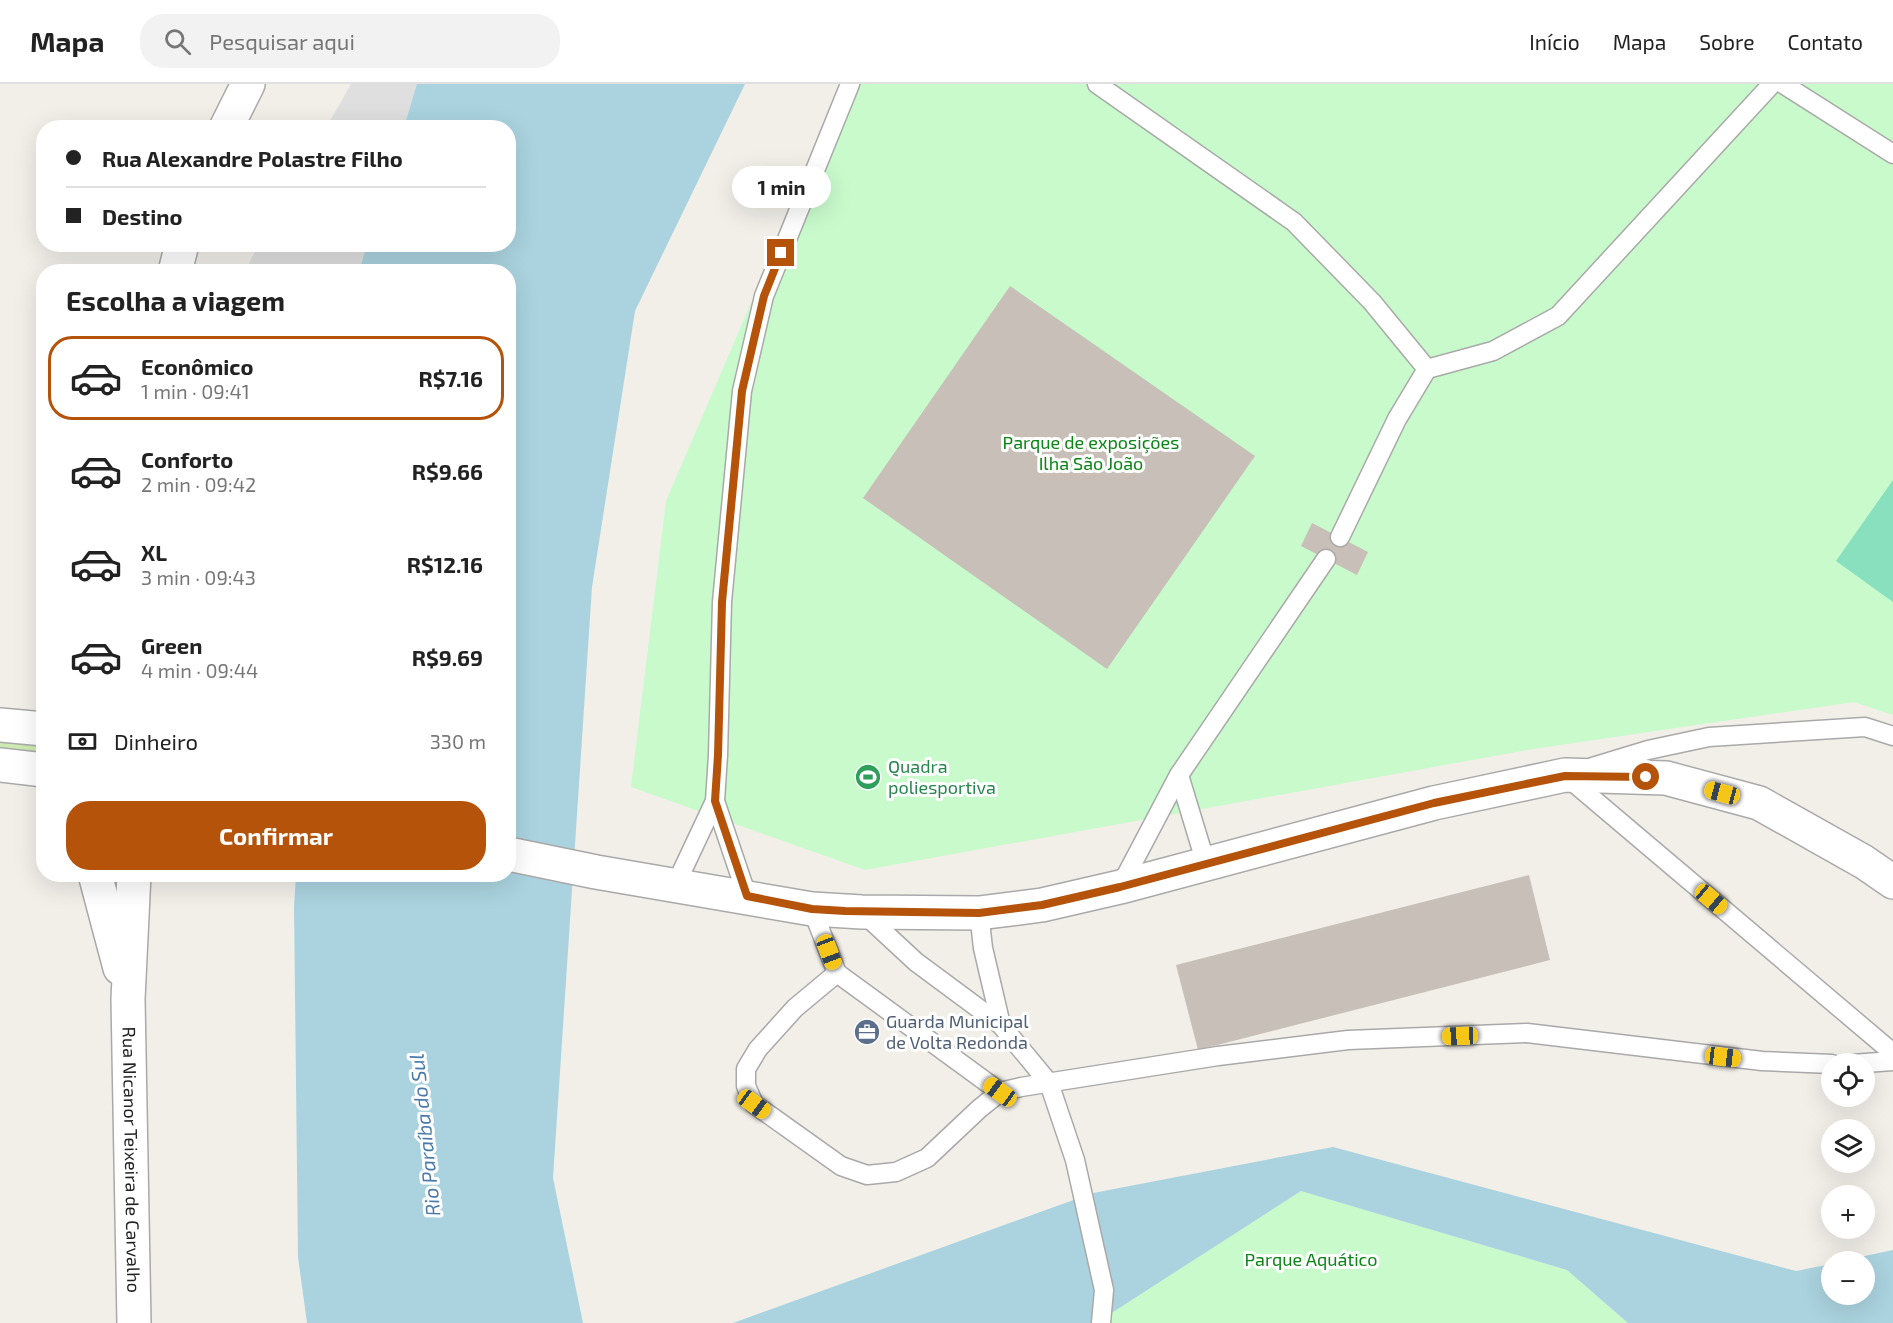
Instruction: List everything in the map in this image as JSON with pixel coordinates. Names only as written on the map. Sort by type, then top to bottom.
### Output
[{"type":"street","points":[[230,120],[248,84]]},
{"type":"street","points":[[0,725],[36,728]]},
{"type":"street","points":[[0,765],[36,769]]},
{"type":"street","points":[[516,856],[812,909],[862,912],[979,913],[1042,905],[1120,887],[1434,803],[1565,776],[1666,778],[1759,803],[1864,862],[1893,882]]},
{"type":"street","name":"Rua Nicanor Teixeira de Carvalho","points":[[97,882],[128,999]]},
{"type":"street","name":"Rua Nicanor Teixeira de Carvalho","points":[[134,882],[128,999],[134,1323]]},
{"type":"lane","points":[[747,896],[715,801],[722,602],[742,391],[764,296],[850,84]]},
{"type":"lane","points":[[1097,84],[1294,222],[1372,302],[1427,369]]},
{"type":"lane","points":[[1340,537],[1397,420],[1427,369],[1493,351],[1558,316],[1772,84]]},
{"type":"lane","points":[[1783,84],[1893,154]]},
{"type":"lane","points":[[1120,887],[1179,775],[1326,559]]},
{"type":"lane","points":[[1565,776],[1648,750],[1709,737],[1865,727],[1893,736]]},
{"type":"lane","points":[[1179,775],[1206,864]]},
{"type":"lane","points":[[1565,776],[1893,1053]]},
{"type":"lane","points":[[671,885],[715,801]]},
{"type":"lane","points":[[812,909],[837,973],[1000,1092]]},
{"type":"lane","points":[[862,912],[916,962],[1000,1025],[1048,1083],[1075,1160],[1104,1290],[1101,1323]]},
{"type":"lane","points":[[979,913],[983,948],[1000,1025]]},
{"type":"lane","points":[[837,973],[795,1008],[758,1049],[746,1068],[746,1086],[754,1104],[840,1166],[867,1175],[896,1172],[927,1158],[1000,1092],[1218,1056],[1348,1040],[1527,1033],[1762,1061],[1821,1064]]},
{"type":"lane","points":[[1875,1062],[1893,1061]]},
{"type":"shaded area","points":[[351,84],[482,84],[459,120],[331,120]]},
{"type":"shaded area","points":[[255,252],[421,252],[418,264],[249,264]]},
{"type":"green space","name":"Parque de exposições Ilha São João","points":[[845,84],[1893,84],[1893,715],[1854,702],[1533,749],[865,870],[631,787],[666,501]]},
{"type":"green space","points":[[1893,480],[1893,602],[1836,561]]},
{"type":"green space","points":[[0,737],[36,740],[36,754],[0,751]]},
{"type":"green space","name":"Parque Aquático","points":[[1301,1191],[1567,1270],[1628,1323],[1096,1323]]},
{"type":"water","name":"Rio Paraíba do Sul","points":[[417,84],[745,84],[635,311],[592,587],[553,1178],[583,1323],[307,1323],[298,1257],[296,882],[516,882],[516,264],[361,264],[365,252],[516,252],[516,120],[406,120]]},
{"type":"water","points":[[1333,1147],[1796,1271],[1821,1266],[1821,1305],[1875,1305],[1875,1254],[1893,1250],[1893,1323],[1628,1323],[1567,1270],[1301,1191],[1096,1323],[733,1323],[1093,1193]]},
{"type":"building","points":[[1010,286],[1255,456],[1107,669],[863,498]]},
{"type":"building","points":[[1312,523],[1368,552],[1357,575],[1301,546]]},
{"type":"building","points":[[1529,875],[1550,960],[1198,1050],[1176,965]]},
{"type":"place","name":"Quadra poliesportiva","points":[[868,777]]},
{"type":"place","name":"Guarda Municipal de Volta Redonda","points":[[867,1032]]},
{"type":"route","points":[[781,253],[764,296],[742,391],[722,602],[715,801],[747,896],[812,909],[862,912],[979,913],[1042,905],[1120,887],[1434,803],[1565,776],[1646,777]]}]
